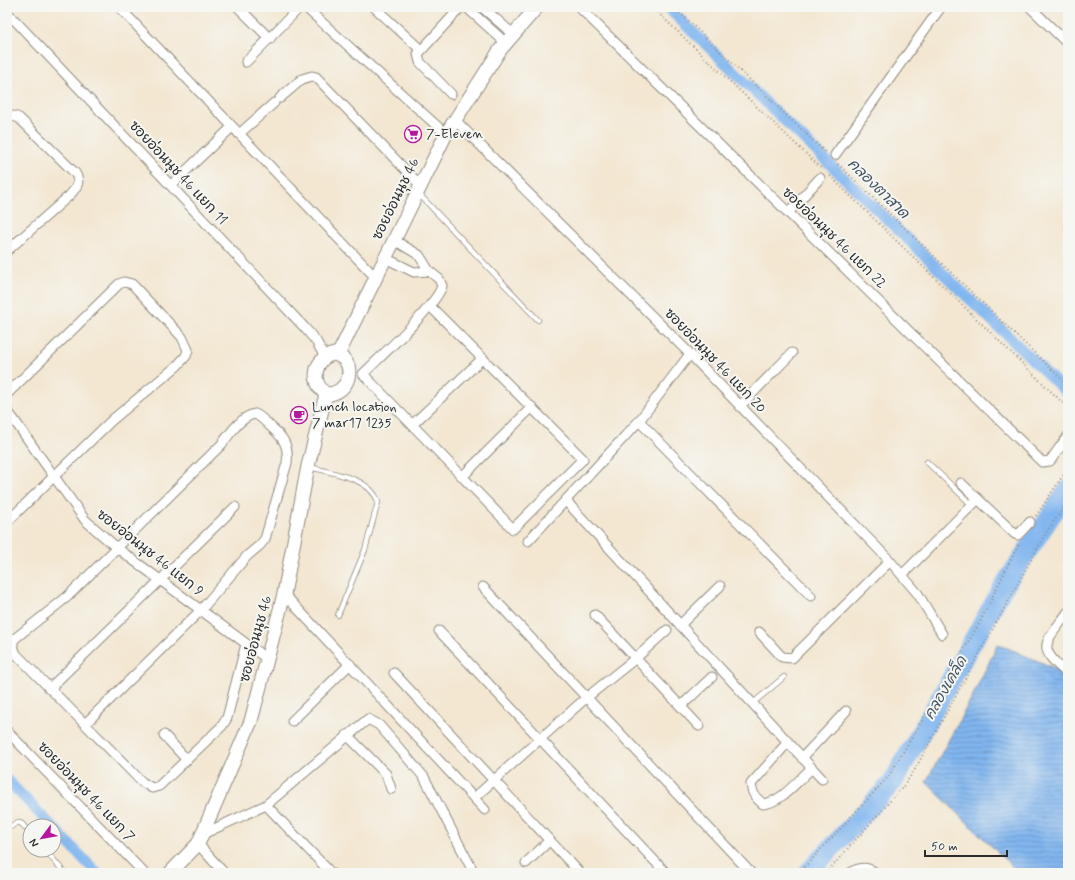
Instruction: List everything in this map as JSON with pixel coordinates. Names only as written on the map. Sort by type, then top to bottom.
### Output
[{"type":"street","points":[[119,7],[376,278]]},
{"type":"street","points":[[238,7],[270,39]]},
{"type":"street","points":[[246,62],[300,7]]},
{"type":"street","points":[[305,7],[446,134]]},
{"type":"street","points":[[374,7],[421,50]]},
{"type":"street","points":[[451,94],[420,62],[418,58],[421,50],[461,7]]},
{"type":"street","points":[[466,7],[509,38]]},
{"type":"street","points":[[482,7],[509,38]]},
{"type":"street","name":"ซอยอ่อนนุช 46","points":[[332,356],[376,278],[454,119],[509,38],[537,7]]},
{"type":"street","name":"ซอยอ่อนนุช 46 แยก 22","points":[[579,7],[1042,462],[1050,461],[1068,436]]},
{"type":"street","points":[[832,157],[941,7]]},
{"type":"street","points":[[1030,7],[1068,44]]},
{"type":"street","name":"ซอยอ่อนนุช 46 แยก 11","points":[[7,12],[316,341],[332,356]]},
{"type":"street","points":[[239,134],[302,79],[312,76],[316,77],[419,188]]},
{"type":"street","points":[[7,119],[14,116],[19,118],[75,172],[79,182],[77,188],[70,195],[7,251]]},
{"type":"street","name":"ซอยอ่อนนุช 46 แยก 20","points":[[454,119],[690,354],[890,561],[918,594],[942,634]]},
{"type":"street","points":[[171,185],[232,127]]},
{"type":"street","points":[[788,213],[822,174]]},
{"type":"street","points":[[394,240],[420,255],[429,271],[439,279],[442,286],[430,306],[363,374],[513,529],[582,459],[430,306]]},
{"type":"street","points":[[385,258],[414,272],[429,271]]},
{"type":"street","points":[[7,394],[119,284],[124,282],[132,284],[182,337],[187,345],[188,350],[186,356],[177,366],[112,420],[7,522]]},
{"type":"street","points":[[740,406],[792,353]]},
{"type":"street","points":[[528,541],[639,421],[690,354]]},
{"type":"street","points":[[332,356],[346,362],[350,369],[349,377],[346,384],[340,390],[332,394],[326,394],[319,386],[315,373],[318,366],[332,356]]},
{"type":"street","points":[[412,424],[483,358]]},
{"type":"street","name":"ซอยอ่อนนุช 46","points":[[170,873],[201,839],[251,721],[284,594],[308,466],[326,394]]},
{"type":"street","points":[[463,476],[532,408]]},
{"type":"street","name":"ซอยอ่อนนุช 46 แยก 9","points":[[7,410],[53,478],[84,520],[117,548],[162,579],[267,659]]},
{"type":"street","points":[[85,724],[201,610],[247,556],[265,539],[287,463],[288,452],[284,440],[280,435],[258,415],[250,415],[242,421],[67,597],[14,640],[13,646],[16,654],[49,689],[142,782],[152,788],[159,786],[187,760],[215,733],[227,718],[246,644]]},
{"type":"street","points":[[639,421],[811,596]]},
{"type":"street","points":[[961,483],[975,502],[1014,534],[1018,535],[1021,533],[1032,521]]},
{"type":"street","points":[[566,501],[822,779]]},
{"type":"street","points":[[902,575],[975,502]]},
{"type":"street","points":[[49,689],[235,507]]},
{"type":"street","points":[[759,632],[782,657],[792,658],[890,561]]},
{"type":"street","points":[[680,625],[720,586]]},
{"type":"street","points":[[483,588],[751,873]]},
{"type":"street","points":[[284,594],[485,810]]},
{"type":"street","points":[[1068,612],[1047,642],[1046,649],[1052,661],[1068,674]]},
{"type":"street","points":[[595,615],[699,726]]},
{"type":"street","points":[[474,798],[540,738],[586,698],[636,658],[667,630]]},
{"type":"street","points":[[439,631],[666,873]]},
{"type":"street","points":[[292,721],[350,664]]},
{"type":"street","points":[[394,673],[580,873]]},
{"type":"street","points":[[681,706],[712,677]]},
{"type":"street","points":[[802,758],[846,711]]},
{"type":"street","points":[[224,873],[201,839],[266,805],[347,735],[368,720],[379,726],[424,777],[474,873]]},
{"type":"street","name":"ซอยอ่อนนุช 46 แยก 7","points":[[7,731],[144,873]]},
{"type":"street","points":[[164,735],[187,760]]},
{"type":"street","points":[[347,735],[386,774],[391,788]]},
{"type":"street","points":[[788,742],[752,784],[752,792],[757,798],[763,804],[769,804],[780,797],[812,768]]},
{"type":"street","points":[[266,805],[331,873]]},
{"type":"street","points":[[526,863],[549,840]]},
{"type":"street","points":[[850,873],[857,868],[863,868],[871,869],[876,873]]},
{"type":"lane","points":[[419,188],[538,320]]},
{"type":"lane","points":[[927,462],[975,502]]},
{"type":"lane","points":[[308,466],[364,483],[376,494],[378,502],[365,550],[338,615]]},
{"type":"lane","points":[[752,704],[784,677]]},
{"type":"lane","points":[[7,829],[18,822],[22,824]]},
{"type":"lane","points":[[52,858],[65,873]]},
{"type":"path","points":[[652,7],[822,174]]},
{"type":"path","points":[[674,7],[1068,385]]},
{"type":"path","points":[[829,175],[1068,408]]},
{"type":"path","points":[[1032,521],[1068,468]]},
{"type":"path","points":[[826,873],[902,788],[914,771],[1046,533],[1068,501]]},
{"type":"path","points":[[800,873],[889,776],[980,622],[1020,540]]},
{"type":"water","points":[[998,644],[1057,669],[1068,679],[1068,873],[1019,873],[926,782],[971,699]]},
{"type":"waterway","name":"คลองตาสาด","points":[[667,7],[1068,394]]},
{"type":"waterway","name":"คลองเคล็ด","points":[[808,873],[893,782],[1004,586],[1068,490]]},
{"type":"waterway","points":[[7,780],[44,818]]},
{"type":"waterway","points":[[62,836],[97,873]]},
{"type":"place","name":"7-Eleven","points":[[413,134]]},
{"type":"place","name":"Lunch location 7 mar17 1235","points":[[299,415]]}]
